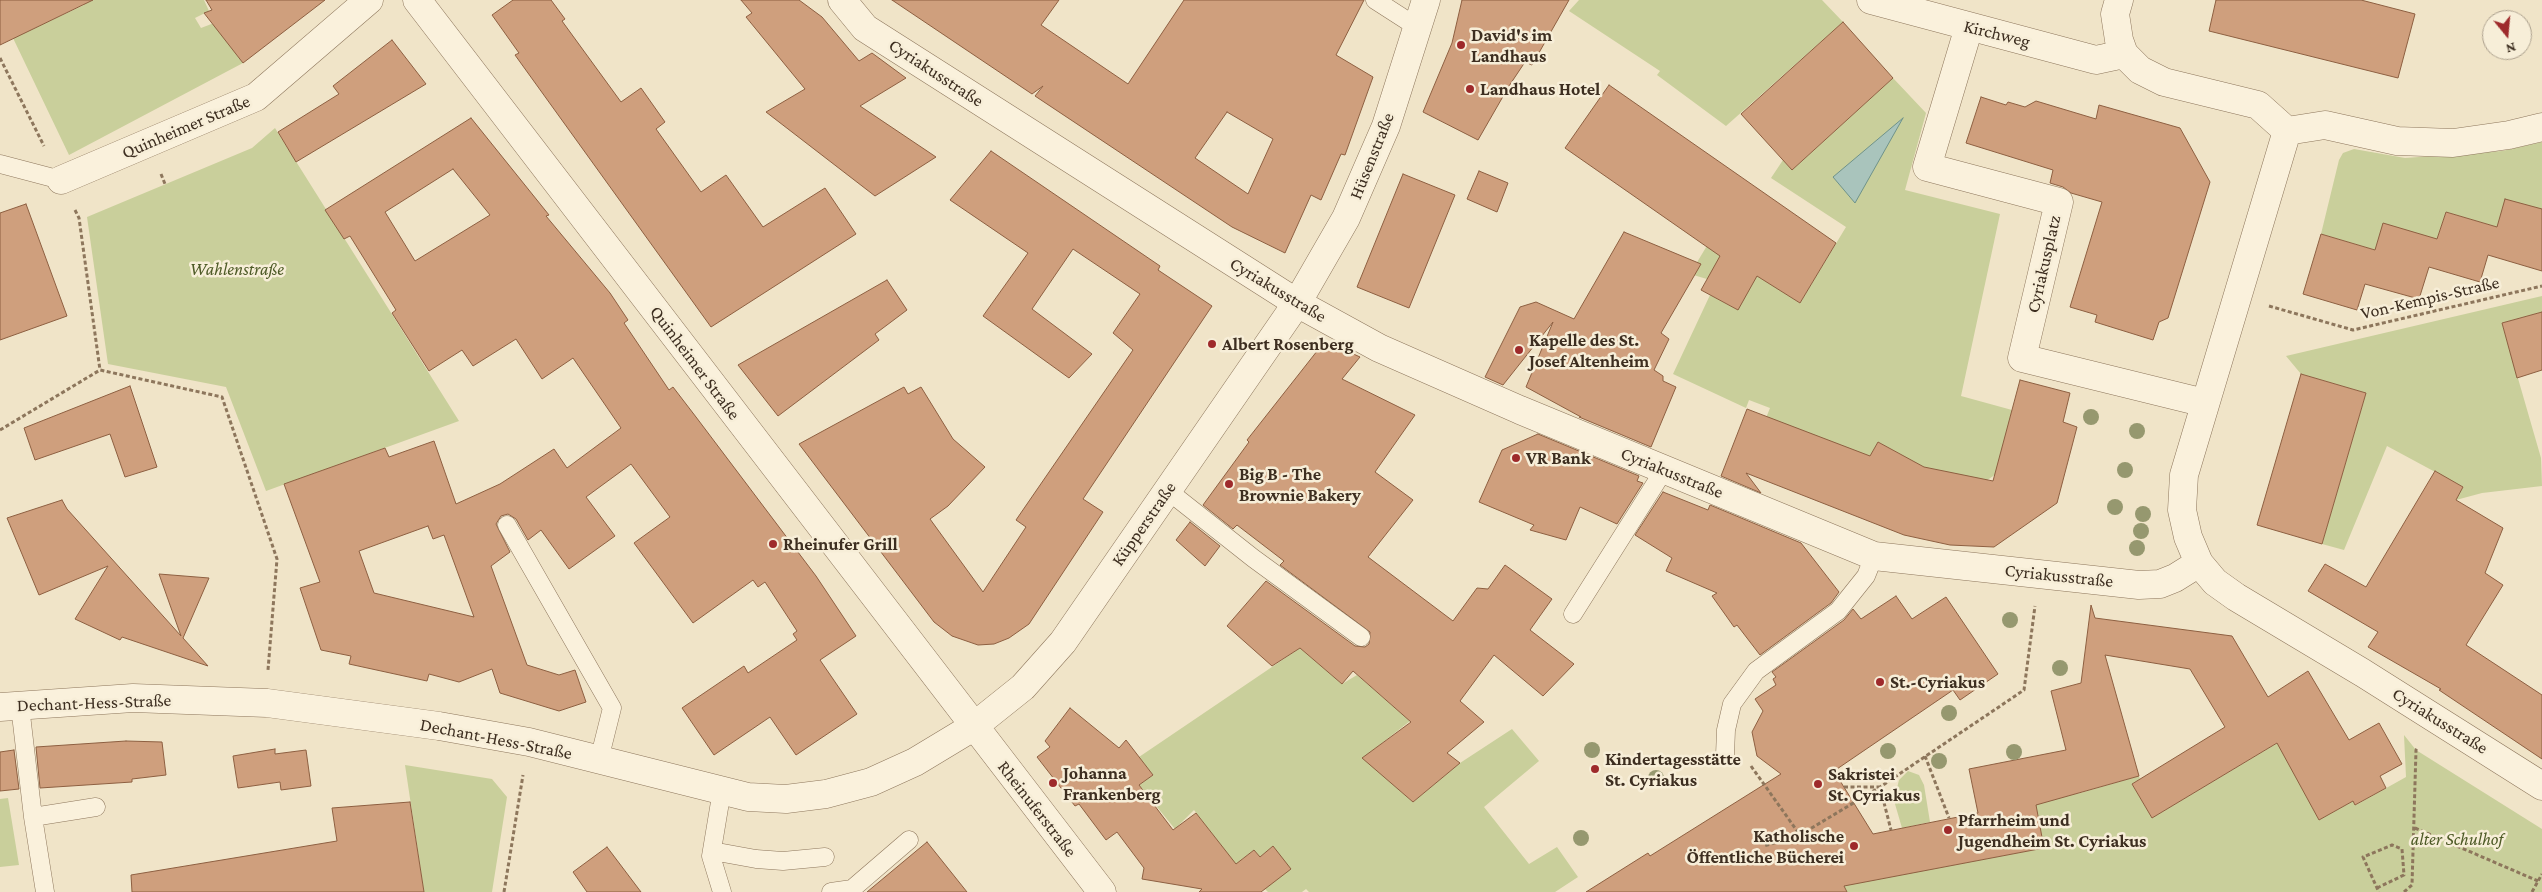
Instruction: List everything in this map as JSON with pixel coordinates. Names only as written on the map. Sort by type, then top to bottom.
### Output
[{"type":"street","name":"Quinheimer Straße","points":[[61,180],[256,97],[369,0]]},
{"type":"street","name":"Quinheimer Straße","points":[[417,0],[973,727]]},
{"type":"street","name":"Cyriakusstraße","points":[[842,0],[865,28],[1297,303],[1379,348],[1520,410],[1874,556],[2139,585],[2160,584],[2175,578],[2199,563],[2215,582],[2236,597],[2435,718],[2542,786]]},
{"type":"street","name":"Hüsenstraße","points":[[1297,303],[1346,218],[1386,126],[1426,0]]},
{"type":"street","name":"Kirchweg","points":[[1871,0],[2096,60],[2124,54]]},
{"type":"street","points":[[2119,0],[2115,14],[2118,40],[2124,54],[2140,70],[2164,82],[2258,104],[2287,131]]},
{"type":"street","name":"Cyriakusplatz","points":[[1969,27],[1927,167],[2059,202],[2022,358],[2205,403]]},
{"type":"street","points":[[2287,131],[2325,125],[2397,141],[2453,142],[2510,135],[2542,127]]},
{"type":"street","points":[[2199,563],[2188,537],[2182,510],[2184,475],[2287,131]]},
{"type":"street","name":"Küpperstraße","points":[[973,727],[1023,687],[1063,642],[1297,303]]},
{"type":"street","name":"Dechant-Hess-Straße","points":[[10,707],[133,698],[266,703],[439,726],[529,742],[748,797],[786,799],[826,794],[870,782],[916,762],[973,727]]},
{"type":"street","name":"Rheinuferstraße","points":[[973,727],[1102,892]]},
{"type":"lane","points":[[1375,0],[1417,27]]},
{"type":"lane","points":[[0,164],[61,180]]},
{"type":"lane","points":[[1573,614],[1664,470]]},
{"type":"lane","points":[[1167,490],[1253,558],[1361,637]]},
{"type":"lane","points":[[507,525],[612,708],[599,760]]},
{"type":"lane","points":[[1725,755],[1726,730],[1732,704],[1756,671],[1838,611],[1866,576],[1874,556]]},
{"type":"lane","points":[[10,707],[33,817],[45,892]]},
{"type":"lane","points":[[722,790],[711,856],[722,892]]},
{"type":"lane","points":[[33,817],[96,806]]},
{"type":"lane","points":[[831,892],[852,889],[908,840]]},
{"type":"lane","points":[[712,851],[756,859],[783,861],[825,857]]},
{"type":"path","name":"Von-Kempis-Straße","points":[[2237,297],[2353,330],[2542,286]]},
{"type":"path","points":[[0,430],[100,370],[222,397],[277,559],[269,644],[266,703]]},
{"type":"path","points":[[1764,846],[1800,835],[1880,787],[2024,690],[2039,573]]},
{"type":"path","points":[[2404,892],[2412,885],[2416,750],[2435,718]]},
{"type":"path","points":[[1726,730],[1800,835]]},
{"type":"path","points":[[504,892],[529,742]]},
{"type":"path","points":[[1926,756],[1949,818]]},
{"type":"path","points":[[1844,787],[1880,787]]},
{"type":"path","points":[[1880,787],[1891,830]]},
{"type":"path","points":[[2415,828],[2538,881]]},
{"type":"path","points":[[2377,888],[2404,875],[2402,849],[2392,845],[2363,857],[2377,888],[2379,892]]},
{"type":"path","points":[[2532,892],[2542,874]]},
{"type":"green space","points":[[82,0],[204,0],[209,11],[195,18],[201,28],[214,23],[243,63],[69,155],[13,38],[84,5]]},
{"type":"green space","points":[[1579,0],[1822,0],[1843,22],[1726,126],[1657,75],[1660,71],[1569,11]]},
{"type":"green space","points":[[1893,78],[1926,113],[1905,190],[2000,214],[1961,396],[2012,410],[1999,472],[1983,483],[1961,489],[1878,442],[1870,457],[1764,423],[1770,408],[1749,400],[1746,408],[1673,374],[1710,295],[1738,310],[1717,282],[1690,274],[1708,244],[1800,303],[1846,227],[1771,178],[1783,160],[1792,170]]},
{"type":"green space","name":"Wahlenstraße","points":[[275,128],[459,421],[266,491],[226,387],[108,364],[87,217],[252,148]]},
{"type":"green space","points":[[2542,142],[2542,209],[2497,227],[2446,212],[2437,239],[2375,250],[2321,234],[2339,160],[2343,153],[2354,149],[2405,158],[2502,151]]},
{"type":"green space","points":[[2542,296],[2542,312],[2502,323],[2541,458],[2542,486],[2482,493],[2456,500],[2463,487],[2387,446],[2344,550],[2322,544],[2366,393],[2301,374],[2286,356]]},
{"type":"green space","points":[[1300,648],[1342,684],[1357,675],[1410,721],[1363,758],[1413,802],[1460,763],[1512,729],[1539,761],[1484,807],[1529,864],[1557,847],[1578,877],[1555,892],[1309,892],[1306,889],[1302,892],[1268,892],[1265,889],[1273,846],[1260,857],[1254,850],[1242,859],[1245,864],[1239,869],[1194,810],[1175,829],[1139,785],[1153,775],[1139,757]]},
{"type":"green space","name":"alter Schulhof","points":[[2404,735],[2416,750],[2542,829],[2542,892],[1847,892],[1839,877],[1867,881],[2044,848],[2035,801],[2080,793],[2139,776],[2140,779],[2132,784],[2152,818],[2279,742],[2319,820],[2353,801],[2356,805],[2406,777]]},
{"type":"green space","points":[[405,765],[492,779],[507,797],[492,892],[424,892]]},
{"type":"green space","points":[[1908,771],[1919,775],[1924,785],[1930,822],[1902,828],[1895,804],[1896,792],[1899,780]]},
{"type":"green space","points":[[8,798],[19,865],[0,867],[0,799]]},
{"type":"water","points":[[1903,118],[1855,203],[1833,177]]},
{"type":"building","points":[[0,0],[93,0],[0,45]]},
{"type":"building","points":[[206,0],[325,0],[243,63],[204,13],[212,10]]},
{"type":"building","points":[[513,0],[551,0],[565,19],[562,21],[621,102],[641,88],[665,122],[656,129],[701,192],[726,175],[763,227],[825,188],[856,234],[711,327],[515,55],[519,53],[492,15]]},
{"type":"building","points":[[741,0],[799,0],[822,17],[859,61],[872,53],[906,78],[860,106],[936,157],[875,196],[766,112],[805,89],[746,17],[752,13]]},
{"type":"building","points":[[892,0],[1059,0],[1041,25],[1128,84],[1184,0],[1364,0],[1336,55],[1373,77],[1345,155],[1341,154],[1321,200],[1311,195],[1285,253],[1232,227],[1035,96],[1043,86],[1032,94]],"holes":[[[1227,112],[1273,139],[1248,194],[1195,158]]]},
{"type":"building","name":"Landhaus Hotel","points":[[1462,0],[1569,0],[1532,65],[1525,62],[1478,140],[1423,112],[1452,43]]},
{"type":"building","points":[[2216,0],[2361,0],[2415,14],[2398,78],[2209,31]]},
{"type":"building","points":[[1843,22],[1893,78],[1792,170],[1741,114]]},
{"type":"building","points":[[392,40],[426,84],[296,162],[278,132],[339,94],[333,86]]},
{"type":"building","points":[[1609,85],[1836,243],[1800,303],[1757,276],[1738,310],[1701,290],[1720,256],[1565,148]]},
{"type":"building","points":[[1981,97],[2006,105],[2008,102],[2025,107],[2036,101],[2096,119],[2099,105],[2180,128],[2210,182],[2168,318],[2159,322],[2153,340],[2095,322],[2097,315],[2070,307],[2102,202],[2071,193],[2063,187],[2050,183],[2053,170],[1966,143]]},
{"type":"building","points":[[471,118],[549,215],[546,216],[610,293],[628,320],[624,323],[669,390],[673,387],[696,417],[816,576],[856,636],[820,660],[857,714],[796,755],[770,717],[714,755],[682,708],[744,666],[748,673],[797,640],[793,634],[797,631],[765,582],[758,587],[753,580],[693,623],[634,543],[670,517],[631,464],[586,497],[615,536],[569,569],[541,530],[528,540],[516,519],[508,514],[501,516],[496,524],[510,552],[491,566],[527,665],[559,675],[575,670],[586,702],[559,711],[500,693],[492,669],[459,682],[429,674],[427,681],[349,664],[351,656],[321,650],[300,588],[320,582],[284,484],[385,448],[389,457],[434,441],[456,504],[500,484],[554,449],[567,468],[621,428],[573,358],[542,379],[516,339],[473,366],[462,350],[429,371],[392,313],[396,310],[350,236],[344,239],[325,210]],"holes":[[[453,169],[490,215],[415,261],[385,212]],[[428,526],[433,539],[444,535],[474,617],[374,593],[359,551]]]},
{"type":"building","points":[[991,151],[1160,266],[1158,270],[1212,306],[1083,499],[1103,512],[1029,624],[1009,638],[994,644],[978,645],[952,636],[934,622],[799,444],[904,387],[908,394],[921,387],[953,439],[985,467],[948,506],[930,519],[983,592],[1026,527],[1016,520],[1133,350],[1113,333],[1140,294],[1073,249],[1032,309],[1092,354],[1069,378],[983,316],[1028,253],[950,200]]},
{"type":"building","points":[[1479,171],[1508,183],[1497,212],[1467,199]]},
{"type":"building","points":[[1403,174],[1455,195],[1409,308],[1357,287]]},
{"type":"building","points":[[2505,199],[2542,209],[2542,271],[2488,255],[2480,282],[2429,267],[2419,299],[2365,284],[2357,310],[2303,294],[2321,234],[2375,250],[2383,223],[2437,239],[2446,212],[2497,227]]},
{"type":"building","points":[[26,204],[67,316],[0,340],[0,213]]},
{"type":"building","points":[[1624,232],[1701,264],[1661,333],[1669,339],[1654,370],[1663,376],[1663,381],[1676,387],[1651,447],[1579,417],[1581,417],[1526,387],[1553,322],[1503,385],[1485,377],[1520,307],[1536,302],[1574,319]]},
{"type":"building","points":[[887,280],[907,310],[875,334],[879,340],[778,416],[738,365]]},
{"type":"building","points":[[2542,312],[2542,370],[2517,378],[2502,323]]},
{"type":"building","points":[[1325,341],[1360,357],[1342,379],[1415,415],[1375,472],[1413,500],[1368,557],[1453,621],[1477,588],[1488,589],[1505,565],[1552,599],[1530,630],[1574,664],[1543,696],[1494,655],[1460,701],[1484,722],[1447,753],[1460,763],[1413,802],[1362,758],[1411,722],[1353,671],[1342,684],[1300,648],[1272,666],[1227,626],[1266,581],[1355,646],[1365,647],[1369,644],[1370,632],[1280,565],[1284,561],[1237,525],[1233,529],[1203,505],[1249,442],[1247,440]]},
{"type":"building","points":[[2301,374],[2366,393],[2322,544],[2257,525]]},
{"type":"building","points":[[2020,380],[2070,393],[2063,422],[2077,427],[2057,503],[1994,547],[1950,545],[1904,535],[1746,473],[1761,493],[1721,476],[1747,409],[1870,456],[1878,442],[1924,467],[1993,481]]},
{"type":"building","points":[[130,386],[157,467],[125,477],[110,434],[35,460],[24,428]]},
{"type":"building","points":[[1538,434],[1639,476],[1637,481],[1643,483],[1617,524],[1580,507],[1566,540],[1530,530],[1534,525],[1479,502],[1502,450]]},
{"type":"building","points":[[2435,471],[2463,487],[2456,500],[2503,528],[2485,573],[2503,585],[2466,645],[2542,695],[2542,759],[2439,690],[2441,689],[2368,647],[2378,632],[2308,591],[2325,564],[2366,587]]},
{"type":"building","points":[[1663,492],[1708,510],[1710,505],[1801,543],[1839,592],[1831,603],[1760,655],[1737,625],[1734,627],[1712,596],[1717,593],[1666,571],[1672,558],[1635,535]]},
{"type":"building","points":[[62,500],[67,509],[181,636],[159,574],[209,578],[183,638],[208,666],[122,637],[120,640],[75,619],[108,566],[39,595],[7,518]]},
{"type":"building","points":[[1190,522],[1220,546],[1205,566],[1176,540]]},
{"type":"building","points":[[1896,596],[1912,619],[1946,597],[1998,674],[1960,700],[1953,690],[1834,771],[1873,834],[1978,813],[1969,769],[2066,750],[2051,691],[2081,683],[2091,605],[2095,618],[2232,636],[2268,697],[2308,671],[2349,740],[2379,723],[2402,764],[2380,776],[2386,788],[2355,805],[2353,801],[2319,820],[2277,743],[2152,818],[2132,784],[2225,727],[2190,669],[2105,655],[2139,776],[2036,805],[2044,848],[1844,886],[1847,892],[1586,892],[1648,853],[1650,856],[1781,774],[1757,756],[1752,732],[1763,711],[1755,699],[1776,685],[1773,679],[1776,677],[1772,672],[1844,620],[1853,609],[1861,619]]},
{"type":"building","points":[[1070,708],[1119,748],[1126,740],[1153,775],[1139,785],[1173,830],[1196,813],[1236,864],[1254,850],[1260,857],[1273,846],[1291,869],[1261,892],[1199,892],[1202,889],[1142,879],[1144,868],[1117,832],[1106,840],[1079,804],[1075,806],[1037,757],[1050,747],[1045,741]]},
{"type":"building","points":[[126,741],[162,742],[166,775],[132,779],[132,782],[40,788],[36,747]]},
{"type":"building","points":[[275,749],[275,754],[306,750],[311,786],[281,790],[280,782],[238,788],[233,756]]},
{"type":"building","points":[[14,750],[19,789],[0,791],[0,752]]},
{"type":"building","points":[[410,802],[424,892],[132,892],[131,875],[337,841],[332,808]]},
{"type":"building","points":[[927,842],[967,892],[867,892]]},
{"type":"building","points":[[607,847],[641,892],[587,892],[573,872]]},
{"type":"place","name":"David's im Landhaus","points":[[1461,45]]},
{"type":"place","name":"Landhaus Hotel","points":[[1470,89]]},
{"type":"place","name":"Albert Rosenberg","points":[[1212,344]]},
{"type":"place","name":"Kapelle des St. Josef Altenheim","points":[[1519,350]]},
{"type":"place","name":"VR Bank","points":[[1516,458]]},
{"type":"place","name":"Big B - The Brownie Bakery","points":[[1229,484]]},
{"type":"place","name":"Rheinufer Grill","points":[[773,544]]},
{"type":"place","name":"St.-Cyriakus","points":[[1880,682]]},
{"type":"place","name":"Kindertagesstätte St. Cyriakus","points":[[1595,769]]},
{"type":"place","name":"Johanna Frankenberg","points":[[1053,783]]},
{"type":"place","name":"Sakristei St. Cyriakus","points":[[1818,784]]},
{"type":"place","name":"Pfarrheim und Jugendheim St. Cyriakus","points":[[1948,830]]},
{"type":"place","name":"Katholische Öffentliche Bücherei","points":[[1854,846]]}]
